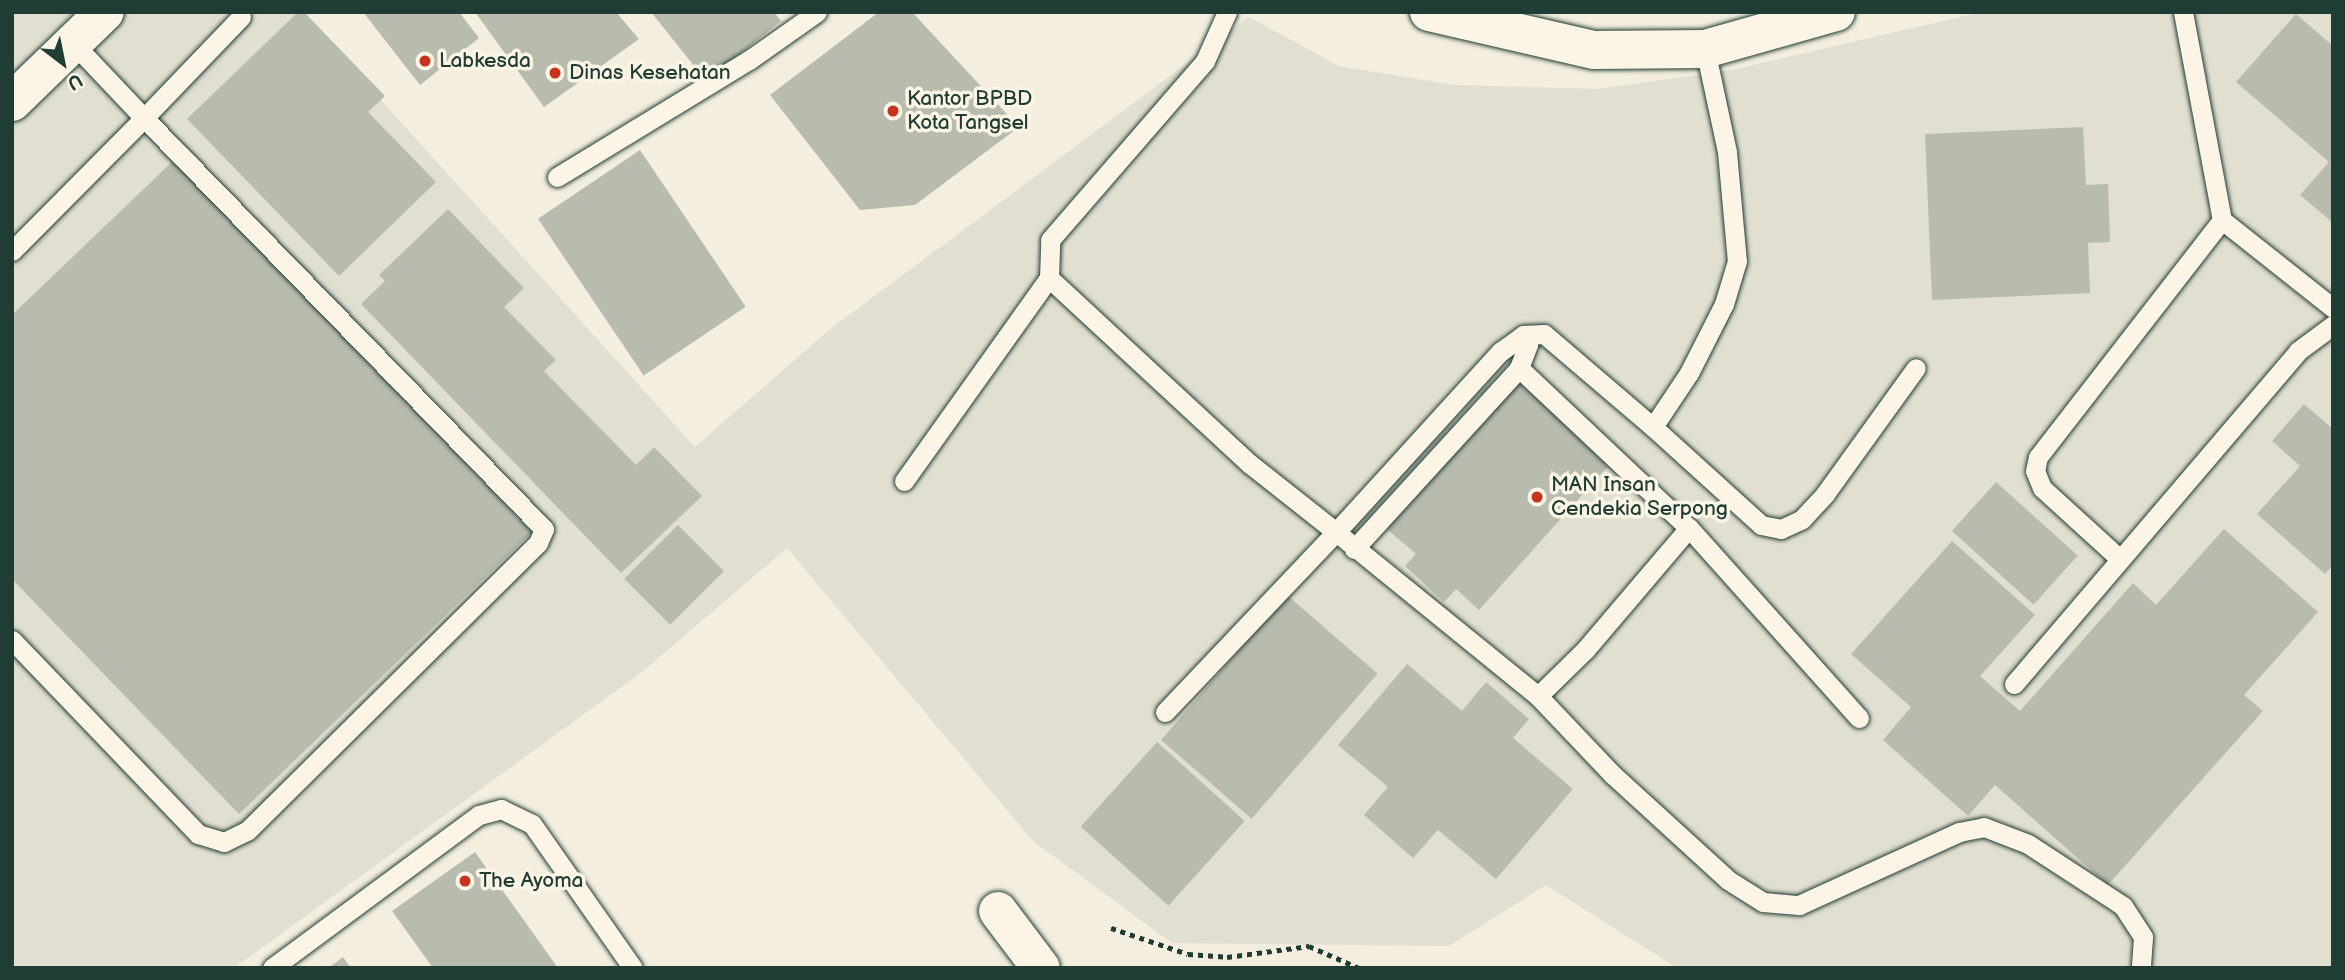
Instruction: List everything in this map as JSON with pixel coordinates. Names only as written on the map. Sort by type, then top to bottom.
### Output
[{"type":"street","points":[[12,102],[105,12]]},
{"type":"street","points":[[1429,12],[1594,50],[1705,49],[1836,12]]},
{"type":"street","points":[[998,911],[1041,968]]},
{"type":"lane","points":[[904,481],[1049,278],[1050,240],[1205,61],[1227,12]]},
{"type":"lane","points":[[2183,12],[2222,220],[2333,308]]},
{"type":"lane","points":[[556,177],[810,15]]},
{"type":"lane","points":[[12,251],[241,17]]},
{"type":"lane","points":[[12,640],[198,834],[224,842],[247,831],[538,543],[544,529],[73,43]]},
{"type":"lane","points":[[1653,428],[1695,361],[1724,304],[1737,261],[1727,152],[1705,49]]},
{"type":"lane","points":[[2120,559],[2042,488],[2035,471],[2038,457],[2222,220]]},
{"type":"lane","points":[[1049,278],[1250,464],[1538,696],[1612,774],[1728,880],[1763,902],[1799,905],[1959,832],[1984,827],[2028,845],[2123,906],[2143,937],[2141,968]]},
{"type":"lane","points":[[2014,684],[2298,351],[2333,325]]},
{"type":"lane","points":[[1165,712],[1336,532],[1492,361],[1523,335],[1544,334],[1761,525],[1781,530],[1802,519],[1825,494],[1916,368]]},
{"type":"lane","points":[[1354,549],[1519,368],[1528,344],[1523,335]]},
{"type":"lane","points":[[1519,368],[1689,528],[1859,718]]},
{"type":"lane","points":[[1538,696],[1585,650],[1689,528]]},
{"type":"lane","points":[[272,968],[479,815],[501,810],[532,824],[633,968]]},
{"type":"path","points":[[1111,928],[1188,954],[1227,957],[1309,946],[1359,968]]},
{"type":"shaded area","name":"MAN Insan Cendekia Serpong","points":[[12,12],[301,12],[695,447],[829,330],[1249,17],[1339,66],[1454,85],[1598,89],[1732,70],[1982,12],[2333,12],[2333,968],[1677,968],[1546,885],[1449,946],[1172,943],[1033,841],[787,548],[642,672],[234,968],[12,968]]},
{"type":"building","points":[[298,12],[304,12],[385,96],[368,112],[436,182],[339,276],[187,119]]},
{"type":"building","name":"Labkesda","points":[[363,12],[459,12],[479,38],[420,85]]},
{"type":"building","name":"Dinas Kesehatan","points":[[475,12],[616,12],[639,39],[544,107]]},
{"type":"building","points":[[651,12],[774,12],[781,21],[706,81]]},
{"type":"building","name":"Kantor BPBD Kota Tangsel","points":[[879,12],[912,12],[1019,127],[915,205],[860,210],[770,95]]},
{"type":"building","points":[[2296,14],[2333,46],[2333,223],[2300,195],[2329,162],[2236,82]]},
{"type":"building","points":[[2083,127],[2086,185],[2108,184],[2110,242],[2088,243],[2090,293],[1932,300],[1925,134]]},
{"type":"building","points":[[640,150],[746,307],[644,375],[538,219]]},
{"type":"building","points":[[173,161],[532,532],[239,814],[12,579],[12,315]]},
{"type":"building","points":[[448,209],[524,288],[504,307],[556,360],[544,371],[636,465],[654,447],[702,496],[621,573],[361,304],[385,281],[379,275]]},
{"type":"building","points":[[1518,382],[1610,464],[1479,610],[1456,589],[1444,602],[1405,566],[1416,554],[1387,529]]},
{"type":"building","points":[[2304,404],[2333,429],[2333,565],[2325,574],[2257,514],[2300,466],[2272,441]]},
{"type":"building","points":[[1996,482],[2078,556],[2034,605],[1952,531]]},
{"type":"building","points":[[678,525],[724,571],[670,625],[624,579]]},
{"type":"building","points":[[2224,529],[2318,612],[2244,695],[2263,711],[2108,885],[1995,785],[1968,816],[1883,740],[1911,707],[1851,654],[1952,541],[2035,615],[1980,676],[2020,711],[2133,583],[2156,605]]},
{"type":"building","points":[[1287,595],[1378,674],[1252,819],[1161,740]]},
{"type":"building","points":[[1407,664],[1462,711],[1486,682],[1529,719],[1513,738],[1573,789],[1496,879],[1438,830],[1413,858],[1364,815],[1388,787],[1338,745]]},
{"type":"building","points":[[1157,742],[1245,821],[1168,906],[1081,827]]},
{"type":"building","name":"The Ayoma","points":[[475,852],[558,968],[433,968],[392,911]]},
{"type":"building","points":[[343,957],[351,968],[328,968]]},
{"type":"place","name":"Labkesda","points":[[425,61]]},
{"type":"place","name":"Dinas Kesehatan","points":[[555,73]]},
{"type":"place","name":"Kantor BPBD Kota Tangsel","points":[[893,111]]},
{"type":"place","name":"MAN Insan Cendekia Serpong","points":[[1537,497]]},
{"type":"place","name":"The Ayoma","points":[[465,881]]}]
